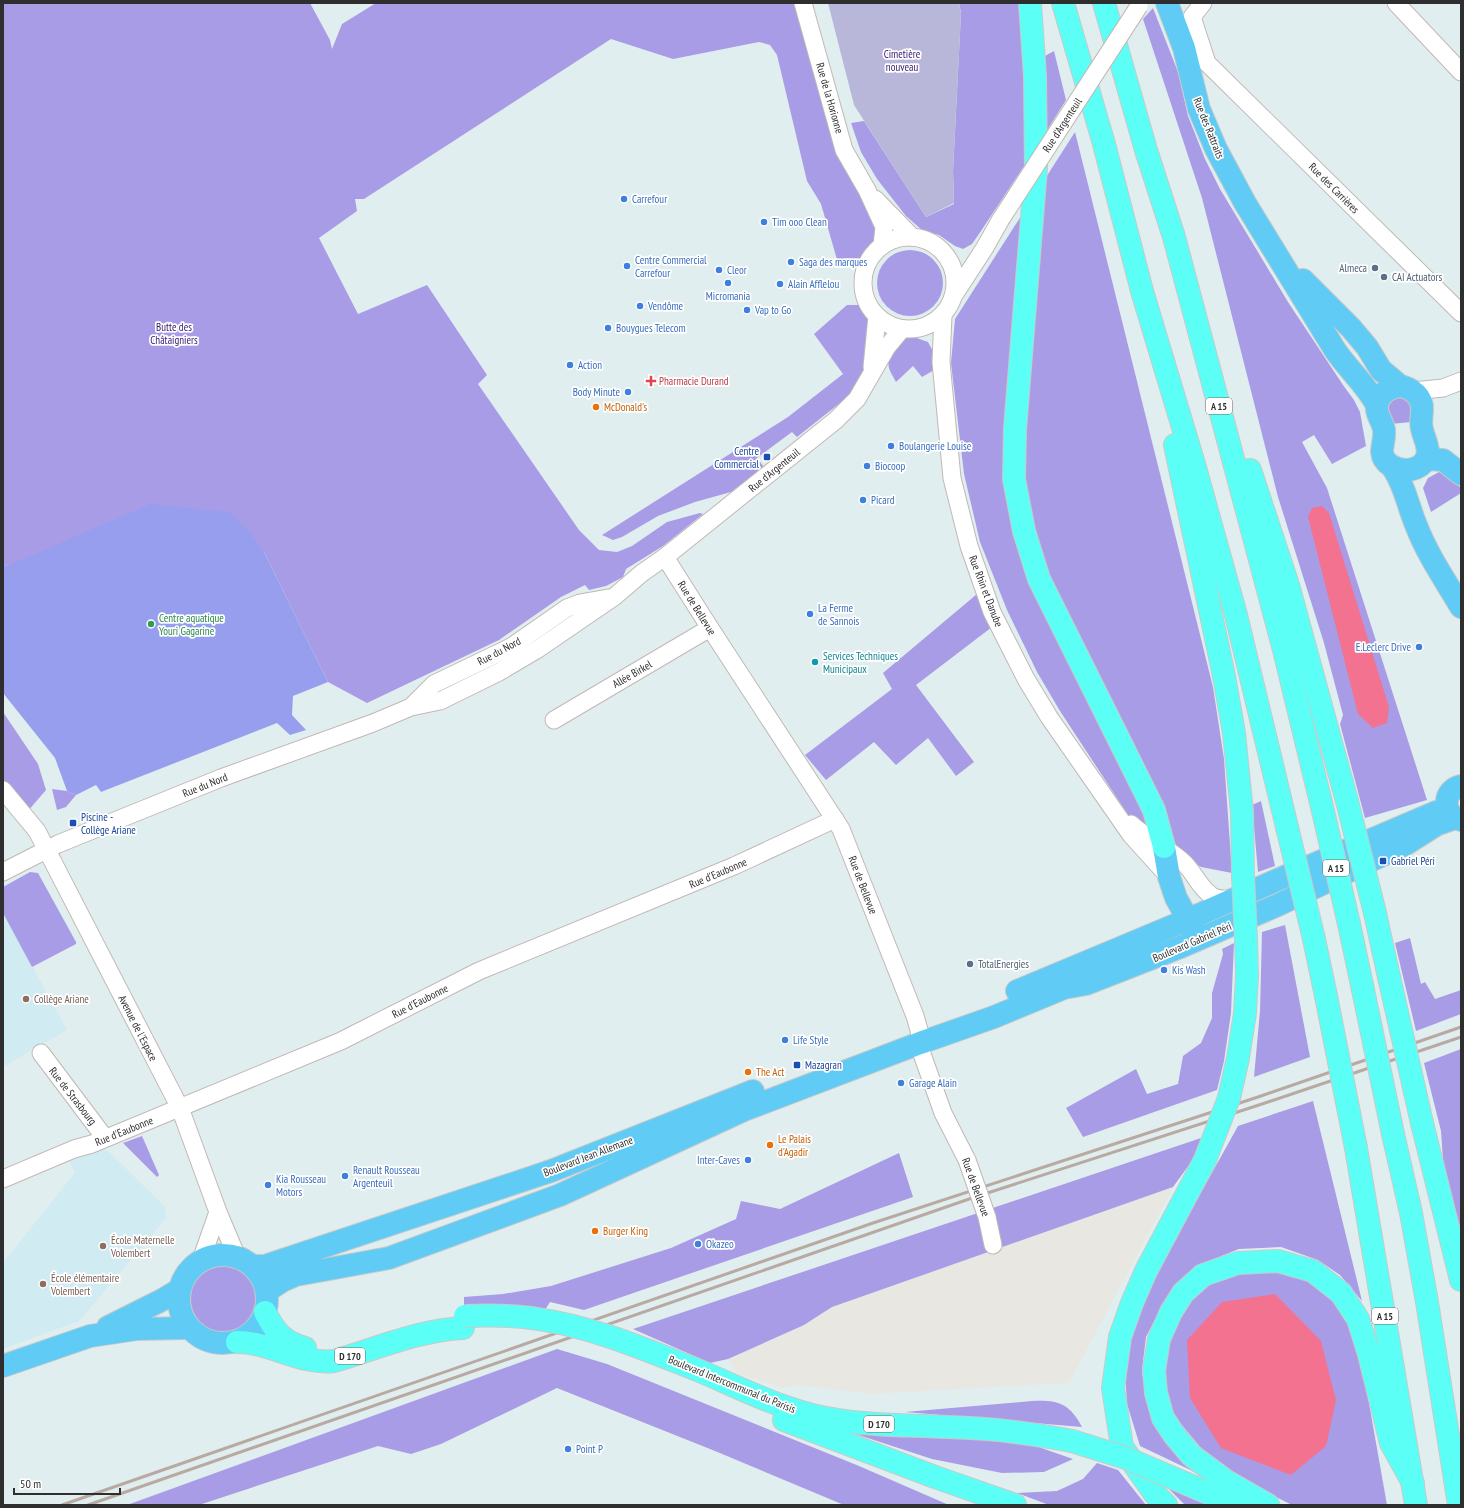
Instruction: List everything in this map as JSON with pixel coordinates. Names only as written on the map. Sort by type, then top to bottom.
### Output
[{"type":"highway","points":[[1030,3],[1036,76],[1036,168],[1015,429],[1014,479],[1024,531],[1039,579],[1154,810],[1164,847]]},
{"type":"highway","name":"A 15","points":[[1063,3],[1104,144],[1142,291],[1194,464],[1236,616],[1288,827],[1314,939],[1356,1148],[1416,1505]]},
{"type":"highway","name":"A 15","points":[[1104,3],[1144,142],[1174,237],[1284,650],[1323,811],[1349,924],[1411,1213],[1427,1302],[1457,1495]]},
{"type":"highway","points":[[1174,237],[1288,584],[1347,801],[1375,913],[1422,1123],[1461,1280]]},
{"type":"highway","points":[[1142,291],[1224,676],[1234,733],[1242,812],[1247,976],[1245,1013],[1238,1058],[1229,1098],[1205,1160],[1146,1271],[1132,1303],[1120,1337],[1113,1388],[1122,1447],[1155,1494],[1166,1505]]},
{"type":"highway","points":[[1268,1505],[1226,1481],[1191,1455],[1175,1436],[1163,1418],[1156,1394],[1154,1370],[1159,1339],[1171,1312],[1183,1293],[1203,1275],[1238,1263],[1278,1261],[1313,1271],[1341,1293],[1358,1319],[1369,1354],[1391,1443],[1413,1483]]},
{"type":"highway","name":"Boulevard Intercommunal du Parisis","points":[[266,1302],[271,1324],[281,1336],[288,1342],[307,1349],[318,1350],[353,1344],[430,1320],[448,1317],[464,1322]]},
{"type":"highway","name":"Boulevard Intercommunal du Parisis","points":[[237,1342],[255,1343],[298,1358],[322,1362],[334,1361],[492,1315],[518,1316],[564,1324],[620,1340],[692,1375],[863,1451],[1015,1505]]},
{"type":"highway","name":"Boulevard Intercommunal du Parisis","points":[[692,1375],[788,1408],[836,1420],[872,1424],[951,1427],[1013,1432],[1042,1435],[1072,1441],[1126,1458],[1236,1505]]},
{"type":"highway","points":[[863,1451],[979,1505]]},
{"type":"main road","name":"Rue des Rattraits","points":[[1167,3],[1184,48],[1196,97],[1204,120],[1224,164],[1335,350],[1377,405]]},
{"type":"main road","name":"Rue des Rattraits","points":[[1258,223],[1304,281],[1360,338],[1381,370],[1406,388]]},
{"type":"main road","points":[[1461,584],[1428,525],[1421,507],[1417,486],[1419,471],[1424,462],[1428,449],[1421,427],[1422,404],[1417,395],[1406,388],[1391,388],[1385,392],[1377,405],[1378,414],[1383,429],[1383,455],[1404,486],[1412,515],[1422,538],[1461,607]]},
{"type":"main road","points":[[1393,468],[1408,470],[1417,468],[1424,462],[1444,460],[1461,474]]},
{"type":"main road","points":[[1454,814],[1448,795],[1451,791],[1461,786]]},
{"type":"main road","name":"Boulevard Gabriel Péri","points":[[919,1037],[940,1024],[1060,981],[1086,984],[1183,946],[1193,930],[1212,913],[1233,899],[1431,815],[1454,814]]},
{"type":"main road","name":"Boulevard Gabriel Péri","points":[[1212,913],[1278,905],[1406,844],[1454,814]]},
{"type":"main road","points":[[1164,847],[1169,877],[1178,904],[1193,930]]},
{"type":"main road","name":"Boulevard Jean Allemane","points":[[245,1262],[265,1266],[551,1171],[779,1080],[919,1037]]},
{"type":"main road","name":"Boulevard Jean Allemane","points":[[266,1302],[282,1281],[296,1276],[389,1258],[560,1195],[744,1110],[919,1037]]},
{"type":"main road","points":[[215,1255],[223,1255],[245,1262],[264,1282],[266,1302],[262,1320],[252,1333],[237,1342],[222,1344],[207,1341],[189,1328],[184,1321],[179,1306],[179,1290],[187,1273],[202,1260],[215,1255]]},
{"type":"main road","points":[[3,1366],[90,1336],[179,1290]]},
{"type":"main road","points":[[90,1336],[137,1329],[189,1328]]},
{"type":"street","name":"Rue de la Horionne","points":[[802,3],[844,150],[867,190],[884,227],[882,246]]},
{"type":"street","name":"Rue des Carrières","points":[[1203,3],[1192,17],[1208,62],[1461,313]]},
{"type":"street","points":[[1396,3],[1461,72]]},
{"type":"street","name":"Rue d'Argenteuil","points":[[954,295],[984,249],[1001,219],[1140,4]]},
{"type":"street","name":"Rue de la Horionne","points":[[867,190],[912,237]]},
{"type":"street","points":[[912,237],[926,240],[938,247],[948,258],[955,276],[954,295],[948,309],[943,315],[922,327],[902,329],[888,324],[877,316],[867,301],[864,288],[864,275],[870,259],[882,246],[896,239],[912,237]]},
{"type":"street","points":[[948,258],[966,257],[984,249]]},
{"type":"street","name":"Rue Rhin et Danube","points":[[943,315],[941,362],[952,478],[969,546],[992,612],[1026,678],[1049,717],[1131,834],[1169,877]]},
{"type":"street","name":"Rue d'Argenteuil","points":[[871,374],[877,316]]},
{"type":"street","name":"Rue Rhin et Danube","points":[[922,327],[933,342],[941,362]]},
{"type":"street","name":"Rue d'Argenteuil","points":[[665,557],[836,420],[857,399],[887,347],[902,329]]},
{"type":"street","points":[[1406,388],[1443,388],[1461,381]]},
{"type":"street","name":"Rue du Nord","points":[[3,872],[47,850],[221,778],[373,723],[411,707],[434,684],[511,647],[567,608],[580,603],[614,597],[642,573],[665,557]]},
{"type":"street","name":"Rue de Bellevue","points":[[665,557],[710,628],[836,818],[908,997],[922,1054],[942,1113],[967,1160],[987,1217],[993,1245]]},
{"type":"street","name":"Allée Birkel","points":[[554,720],[710,628]]},
{"type":"street","name":"Avenue de l'Espace","points":[[3,790],[37,830],[180,1108],[218,1212],[245,1262]]},
{"type":"street","name":"Rue Rhin et Danube","points":[[1102,794],[1132,826],[1182,861],[1193,873],[1212,913]]},
{"type":"street","name":"Rue d'Eaubonne","points":[[3,1178],[74,1149],[92,1144],[341,1041],[480,971],[734,866],[836,818]]},
{"type":"street","name":"Rue de Strasbourg","points":[[40,1054],[105,1138]]},
{"type":"street","points":[[202,1260],[218,1212]]},
{"type":"shaded area","name":"Centre aquatique Youri Gagarine","points":[[150,504],[229,512],[249,531],[264,552],[328,682],[293,696],[292,715],[306,730],[290,735],[277,723],[101,792],[96,785],[76,795],[67,791],[55,758],[3,693],[3,565],[7,566]]},
{"type":"shaded area","points":[[1322,506],[1329,513],[1389,707],[1387,723],[1373,728],[1358,714],[1308,517],[1312,508]]},
{"type":"shaded area","name":"Collège Ariane","points":[[3,913],[67,1030],[3,1067]]},
{"type":"shaded area","points":[[99,1149],[106,1150],[113,1156],[165,1207],[166,1218],[79,1321],[3,1349],[3,1263],[75,1173],[69,1160]]},
{"type":"shaded area","points":[[1173,1187],[1069,1383],[872,1394],[795,1385],[782,1388],[737,1373],[728,1359],[804,1325],[832,1307]]},
{"type":"shaded area","points":[[1275,1294],[1321,1341],[1336,1400],[1326,1446],[1291,1475],[1221,1448],[1190,1398],[1187,1340],[1222,1302]]},
{"type":"green space","name":"Butte des Châtaigniers","points":[[3,3],[310,3],[330,40],[332,49],[342,24],[376,3],[798,3],[876,216],[879,239],[868,256],[859,264],[846,265],[838,263],[821,204],[807,181],[777,55],[770,45],[759,42],[673,59],[611,39],[364,199],[355,199],[357,211],[319,238],[358,314],[427,285],[487,375],[478,384],[579,530],[599,550],[617,552],[632,546],[667,522],[700,513],[703,514],[663,546],[626,569],[623,577],[606,586],[589,590],[585,585],[561,597],[499,640],[367,703],[328,682],[264,552],[3,565]]},
{"type":"green space","name":"Cimetière nouveau","points":[[828,3],[959,3],[961,13],[953,171],[954,203],[926,217],[854,105]]},
{"type":"green space","points":[[959,3],[1020,3],[1030,157],[972,244],[963,249],[955,246],[939,235],[922,230],[906,216],[877,179],[861,152],[851,123],[864,121],[926,217],[954,204],[953,171],[961,13]]},
{"type":"green space","points":[[1153,8],[1178,72],[1188,116],[1205,159],[1220,189],[1288,302],[1354,400],[1360,412],[1366,446],[1332,464],[1314,435],[1302,442],[1327,488],[1427,800],[1365,818],[1340,724],[1343,715],[1324,643],[1278,497],[1202,198],[1143,19]]},
{"type":"green space","points":[[1054,51],[1066,100],[1044,135],[1043,57]]},
{"type":"green space","points":[[1075,132],[1213,687],[1224,759],[1232,873],[1201,867],[1132,821],[1060,711],[1037,672],[1007,610],[980,542],[964,474],[951,363],[955,319]]},
{"type":"green space","points":[[903,250],[917,250],[929,255],[938,264],[943,276],[941,296],[934,307],[917,316],[903,316],[891,311],[882,302],[877,290],[877,276],[882,264],[891,255]]},
{"type":"green space","points":[[847,305],[860,305],[867,312],[873,330],[870,351],[863,372],[854,389],[845,399],[797,437],[792,432],[757,458],[764,467],[731,492],[695,502],[658,516],[622,537],[613,540],[602,535],[788,417],[843,374],[814,334]]},
{"type":"green space","points":[[911,336],[928,342],[935,355],[936,369],[922,377],[913,366],[896,382],[889,368],[889,357],[891,352],[898,344]]},
{"type":"green space","points":[[1400,397],[1411,401],[1412,422],[1390,424],[1387,407],[1391,401]]},
{"type":"green space","points":[[1439,472],[1450,477],[1456,482],[1459,485],[1461,493],[1431,512],[1423,488],[1428,478]]},
{"type":"green space","points":[[977,594],[992,627],[916,685],[974,762],[956,776],[928,738],[896,765],[874,742],[826,780],[805,755],[892,689],[883,673]]},
{"type":"green space","points":[[3,712],[38,764],[46,790],[27,812],[3,781]]},
{"type":"green space","points":[[52,789],[67,791],[76,795],[66,807],[57,810]]},
{"type":"green space","points":[[1261,801],[1275,866],[1258,872],[1252,805]]},
{"type":"green space","points":[[30,872],[38,873],[76,942],[76,944],[32,967],[3,913],[3,887]]},
{"type":"green space","points":[[1285,925],[1310,1057],[1254,1077],[1260,1011],[1262,932]]},
{"type":"green space","points":[[1410,938],[1421,984],[1425,982],[1435,999],[1461,990],[1461,1014],[1416,1031],[1395,943]]},
{"type":"green space","points":[[1234,943],[1231,1013],[1224,1061],[1217,1090],[1083,1137],[1066,1108],[1136,1069],[1147,1094],[1178,1084],[1183,1056],[1201,1043],[1212,1018],[1212,993],[1223,954],[1222,949]]},
{"type":"green space","points":[[1461,1049],[1461,1240],[1443,1160],[1441,1131],[1424,1063]]},
{"type":"green space","points":[[1313,1101],[1362,1301],[1340,1275],[1318,1260],[1281,1247],[1239,1249],[1199,1265],[1161,1308],[1146,1337],[1142,1370],[1146,1400],[1156,1423],[1201,1475],[1140,1446],[1127,1404],[1125,1371],[1128,1339],[1155,1275],[1238,1126]]},
{"type":"green space","points":[[142,1136],[159,1175],[157,1177],[123,1143]]},
{"type":"green space","points":[[1201,1138],[1192,1161],[1173,1187],[832,1307],[804,1325],[728,1359],[710,1363],[633,1329]]},
{"type":"green space","points":[[899,1153],[913,1197],[584,1310],[550,1302],[543,1313],[464,1310],[464,1297],[503,1294],[551,1286],[671,1248],[736,1219],[741,1201],[780,1209]]},
{"type":"green space","points":[[222,1263],[242,1269],[252,1279],[258,1299],[252,1319],[242,1329],[222,1335],[202,1329],[192,1319],[186,1299],[192,1279],[202,1269]]},
{"type":"green space","points":[[1269,1268],[1298,1275],[1327,1291],[1341,1308],[1358,1341],[1387,1505],[1292,1505],[1234,1476],[1201,1448],[1175,1417],[1164,1385],[1166,1350],[1175,1315],[1201,1290],[1229,1274]]},
{"type":"green space","points":[[557,1349],[607,1364],[859,1466],[949,1505],[844,1505],[715,1451],[557,1388],[441,1444],[411,1454],[378,1446],[199,1505],[127,1505]]},
{"type":"green space","points":[[1032,1401],[1049,1401],[1062,1405],[1072,1413],[1082,1427],[905,1412]]},
{"type":"green space","points":[[834,1427],[1030,1444],[1073,1459],[1044,1472],[1002,1473],[932,1459]]},
{"type":"green space","points":[[1097,1463],[1118,1470],[1146,1505],[1049,1505],[1017,1493],[1057,1491],[1083,1479]]},
{"type":"green space","points":[[1163,1483],[1219,1505],[1185,1505]]},
{"type":"railway","points":[[62,1505],[873,1223],[1258,1097],[1461,1027]]},
{"type":"railway","points":[[88,1505],[972,1198],[1259,1105],[1461,1037]]},
{"type":"place","name":"Carrefour","points":[[624,199]]},
{"type":"place","name":"Tim ooo Clean","points":[[764,222]]},
{"type":"place","name":"Saga des marques","points":[[791,262]]},
{"type":"place","name":"Centre Commercial Carrefour","points":[[627,266]]},
{"type":"place","name":"Almeca","points":[[1375,268]]},
{"type":"place","name":"Cleor","points":[[719,270]]},
{"type":"place","name":"CAI Actuators","points":[[1384,277]]},
{"type":"place","name":"Micromania","points":[[728,283]]},
{"type":"place","name":"Alain Afflelou","points":[[780,284]]},
{"type":"place","name":"Vendôme","points":[[640,306]]},
{"type":"place","name":"Vap to Go","points":[[747,310]]},
{"type":"place","name":"Bouygues Telecom","points":[[608,328]]},
{"type":"place","name":"Action","points":[[570,365]]},
{"type":"place","name":"Pharmacie Durand","points":[[651,381]]},
{"type":"place","name":"Body Minute","points":[[628,392]]},
{"type":"place","name":"McDonald's","points":[[596,407]]},
{"type":"place","name":"Boulangerie Louise","points":[[891,446]]},
{"type":"place","name":"Centre Commercial","points":[[767,457]]},
{"type":"place","name":"Biocoop","points":[[867,466]]},
{"type":"place","name":"Picard","points":[[863,500]]},
{"type":"place","name":"La Ferme de Sannois","points":[[810,614]]},
{"type":"place","name":"Centre aquatique Youri Gagarine","points":[[151,624]]},
{"type":"place","name":"E.Leclerc Drive","points":[[1419,647]]},
{"type":"place","name":"Services Techniques Municipaux","points":[[815,662]]},
{"type":"place","name":"Piscine - Collège Ariane","points":[[73,823]]},
{"type":"place","name":"Gabriel Péri","points":[[1383,861]]},
{"type":"place","name":"TotalEnergies","points":[[970,964]]},
{"type":"place","name":"Kis Wash","points":[[1164,970]]},
{"type":"place","name":"Collège Ariane","points":[[26,999]]},
{"type":"place","name":"Life Style","points":[[785,1040]]},
{"type":"place","name":"Mazagran","points":[[797,1065]]},
{"type":"place","name":"The Act","points":[[748,1072]]},
{"type":"place","name":"Garage Alain","points":[[901,1083]]},
{"type":"place","name":"Le Palais d'Agadir","points":[[770,1145]]},
{"type":"place","name":"Inter-Caves","points":[[748,1160]]},
{"type":"place","name":"Renault Rousseau Argenteuil","points":[[345,1176]]},
{"type":"place","name":"Kia Rousseau Motors","points":[[268,1185]]},
{"type":"place","name":"Burger King","points":[[595,1231]]},
{"type":"place","name":"Okazeo","points":[[698,1244]]},
{"type":"place","name":"École Maternelle Volembert","points":[[103,1246]]},
{"type":"place","name":"École élémentaire Volembert","points":[[43,1284]]},
{"type":"place","name":"Point P","points":[[568,1449]]}]
